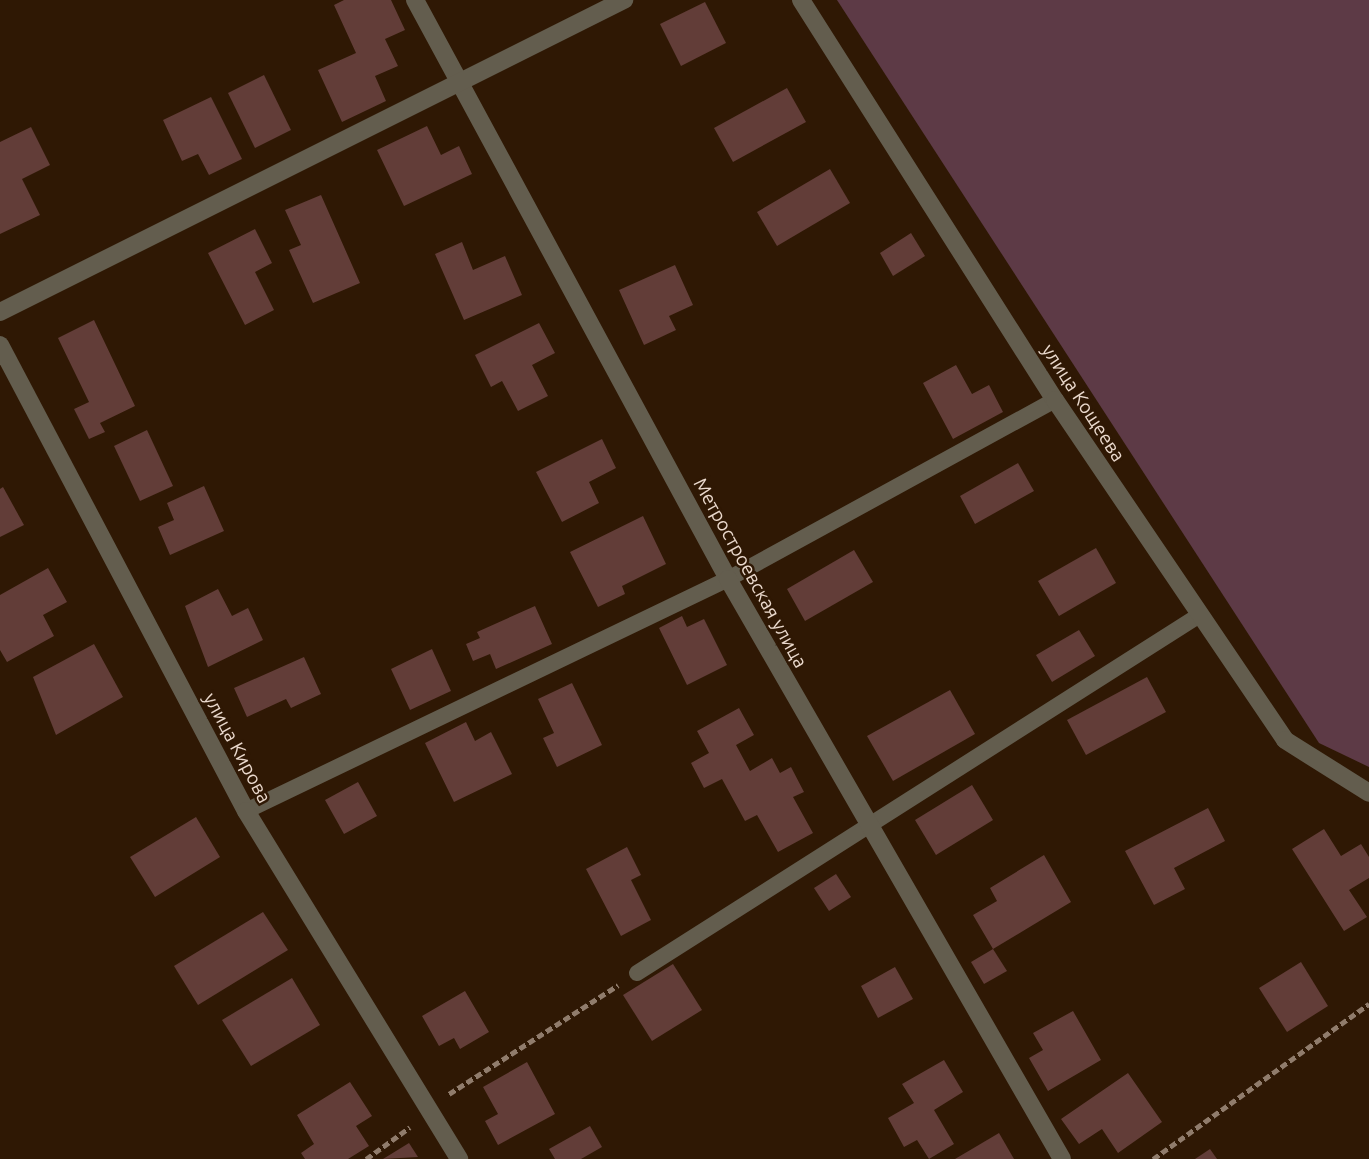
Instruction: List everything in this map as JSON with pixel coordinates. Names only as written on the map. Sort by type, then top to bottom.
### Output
[{"type":"street","name":"Метростроевская улица","points":[[415,0],[457,83],[866,826],[1062,1159]]},
{"type":"street","points":[[0,312],[624,0]]},
{"type":"street","name":"улица Кощеева","points":[[801,0],[1055,400],[1198,616],[1285,740],[1369,793]]},
{"type":"street","name":"улица Кирова","points":[[0,345],[246,811],[459,1159]]},
{"type":"lane","points":[[246,811],[729,579],[1055,400]]},
{"type":"lane","points":[[638,973],[1198,616]]},
{"type":"path","points":[[366,1159],[398,1140],[427,1108],[638,973]]},
{"type":"path","points":[[1153,1159],[1369,1004]]},
{"type":"shaded area","points":[[837,0],[1369,0],[1369,767],[1319,743]]},
{"type":"building","points":[[344,0],[391,0],[405,30],[385,39],[398,66],[375,76],[386,101],[342,122],[318,70],[356,53],[334,5]]},
{"type":"building","points":[[705,2],[726,43],[681,66],[660,24]]},
{"type":"building","points":[[264,75],[291,130],[255,148],[228,93]]},
{"type":"building","points":[[787,88],[806,122],[733,162],[714,128]]},
{"type":"building","points":[[211,97],[242,159],[209,175],[198,154],[182,161],[163,120]]},
{"type":"building","points":[[427,126],[441,155],[459,146],[472,174],[404,206],[377,150]]},
{"type":"building","points":[[31,127],[50,165],[22,179],[40,215],[0,234],[0,142]]},
{"type":"building","points":[[830,169],[850,203],[777,246],[757,212]]},
{"type":"building","points":[[321,195],[360,283],[313,303],[289,250],[301,245],[285,210]]},
{"type":"building","points":[[255,229],[272,263],[255,272],[274,310],[245,325],[208,253]]},
{"type":"building","points":[[911,233],[925,256],[893,276],[880,253]]},
{"type":"building","points":[[462,242],[473,270],[505,256],[522,295],[464,320],[435,254]]},
{"type":"building","points":[[675,265],[693,305],[669,316],[676,330],[644,345],[619,290]]},
{"type":"building","points":[[94,320],[135,406],[100,423],[105,432],[89,439],[74,409],[89,402],[58,338]]},
{"type":"building","points":[[539,323],[555,353],[532,365],[548,396],[518,411],[502,381],[491,387],[475,355]]},
{"type":"building","points":[[956,365],[972,394],[989,385],[1003,412],[953,439],[923,383]]},
{"type":"building","points":[[147,430],[173,486],[140,501],[114,446]]},
{"type":"building","points":[[602,439],[616,468],[589,482],[599,503],[562,522],[536,472]]},
{"type":"building","points":[[1018,463],[1034,491],[975,524],[960,496]]},
{"type":"building","points":[[204,486],[224,531],[170,555],[158,527],[174,520],[167,503]]},
{"type":"building","points":[[3,487],[24,525],[0,537],[0,489]]},
{"type":"building","points":[[643,516],[666,564],[622,586],[625,594],[598,607],[570,552]]},
{"type":"building","points":[[1096,548],[1116,583],[1059,616],[1038,581]]},
{"type":"building","points":[[854,550],[873,582],[805,621],[787,589]]},
{"type":"building","points":[[48,568],[67,602],[43,615],[54,636],[7,662],[0,650],[0,595]]},
{"type":"building","points":[[218,589],[232,616],[248,608],[263,640],[208,667],[185,606]]},
{"type":"building","points":[[535,606],[552,644],[496,669],[490,654],[473,661],[466,644],[480,638],[477,632]]},
{"type":"building","points":[[682,616],[687,627],[704,619],[727,665],[687,685],[659,628]]},
{"type":"building","points":[[1079,630],[1095,656],[1052,682],[1036,655]]},
{"type":"building","points":[[94,644],[123,697],[56,735],[33,677]]},
{"type":"building","points":[[432,649],[451,691],[410,710],[391,669]]},
{"type":"building","points":[[304,657],[321,694],[291,708],[286,699],[247,717],[234,688]]},
{"type":"building","points":[[1147,677],[1166,712],[1086,755],[1067,720]]},
{"type":"building","points":[[572,683],[602,745],[557,767],[543,738],[554,733],[538,699]]},
{"type":"building","points":[[950,690],[975,734],[893,781],[867,736]]},
{"type":"building","points":[[739,708],[754,735],[736,745],[750,771],[772,758],[780,773],[791,767],[804,792],[793,797],[813,833],[778,852],[757,815],[745,821],[722,779],[704,788],[691,763],[709,753],[697,731]]},
{"type":"building","points":[[466,722],[475,741],[491,732],[512,774],[454,802],[425,743]]},
{"type":"building","points":[[358,782],[377,816],[344,834],[325,800]]},
{"type":"building","points":[[972,785],[993,820],[936,855],[915,820]]},
{"type":"building","points":[[1208,808],[1225,841],[1174,868],[1185,889],[1154,905],[1125,851]]},
{"type":"building","points":[[196,817],[220,857],[155,897],[130,857]]},
{"type":"building","points":[[1324,829],[1341,856],[1361,844],[1369,857],[1369,878],[1349,890],[1367,917],[1344,931],[1292,849]]},
{"type":"building","points":[[627,847],[641,875],[631,880],[651,920],[621,936],[586,869]]},
{"type":"building","points":[[1044,855],[1071,902],[993,949],[973,915],[997,901],[990,888]]},
{"type":"building","points":[[836,874],[851,897],[829,911],[814,888]]},
{"type":"building","points":[[263,912],[288,950],[198,1005],[174,966]]},
{"type":"building","points":[[993,949],[1007,971],[984,984],[971,962]]},
{"type":"building","points":[[1301,962],[1328,1006],[1287,1032],[1259,988]]},
{"type":"building","points":[[673,964],[702,1010],[652,1041],[623,995]]},
{"type":"building","points":[[895,967],[913,999],[878,1018],[861,986]]},
{"type":"building","points":[[292,978],[320,1025],[251,1066],[222,1020]]},
{"type":"building","points":[[465,991],[489,1032],[460,1049],[454,1038],[439,1046],[422,1016]]},
{"type":"building","points":[[1073,1011],[1101,1060],[1048,1091],[1029,1058],[1043,1050],[1033,1033]]},
{"type":"building","points":[[944,1060],[963,1092],[934,1110],[954,1144],[929,1159],[917,1140],[904,1147],[888,1118],[914,1103],[902,1084]]},
{"type":"building","points":[[527,1062],[555,1114],[498,1145],[485,1121],[498,1114],[483,1087]]},
{"type":"building","points":[[1128,1073],[1162,1122],[1118,1153],[1102,1129],[1079,1144],[1061,1119]]},
{"type":"building","points":[[350,1082],[372,1116],[356,1126],[369,1146],[348,1159],[305,1159],[301,1153],[314,1144],[297,1115]]},
{"type":"building","points":[[590,1126],[602,1147],[581,1159],[555,1159],[549,1149]]},
{"type":"building","points":[[999,1133],[1014,1159],[955,1159]]},
{"type":"building","points":[[409,1143],[418,1157],[383,1159]]},
{"type":"building","points":[[1210,1149],[1217,1159],[1195,1159]]}]
